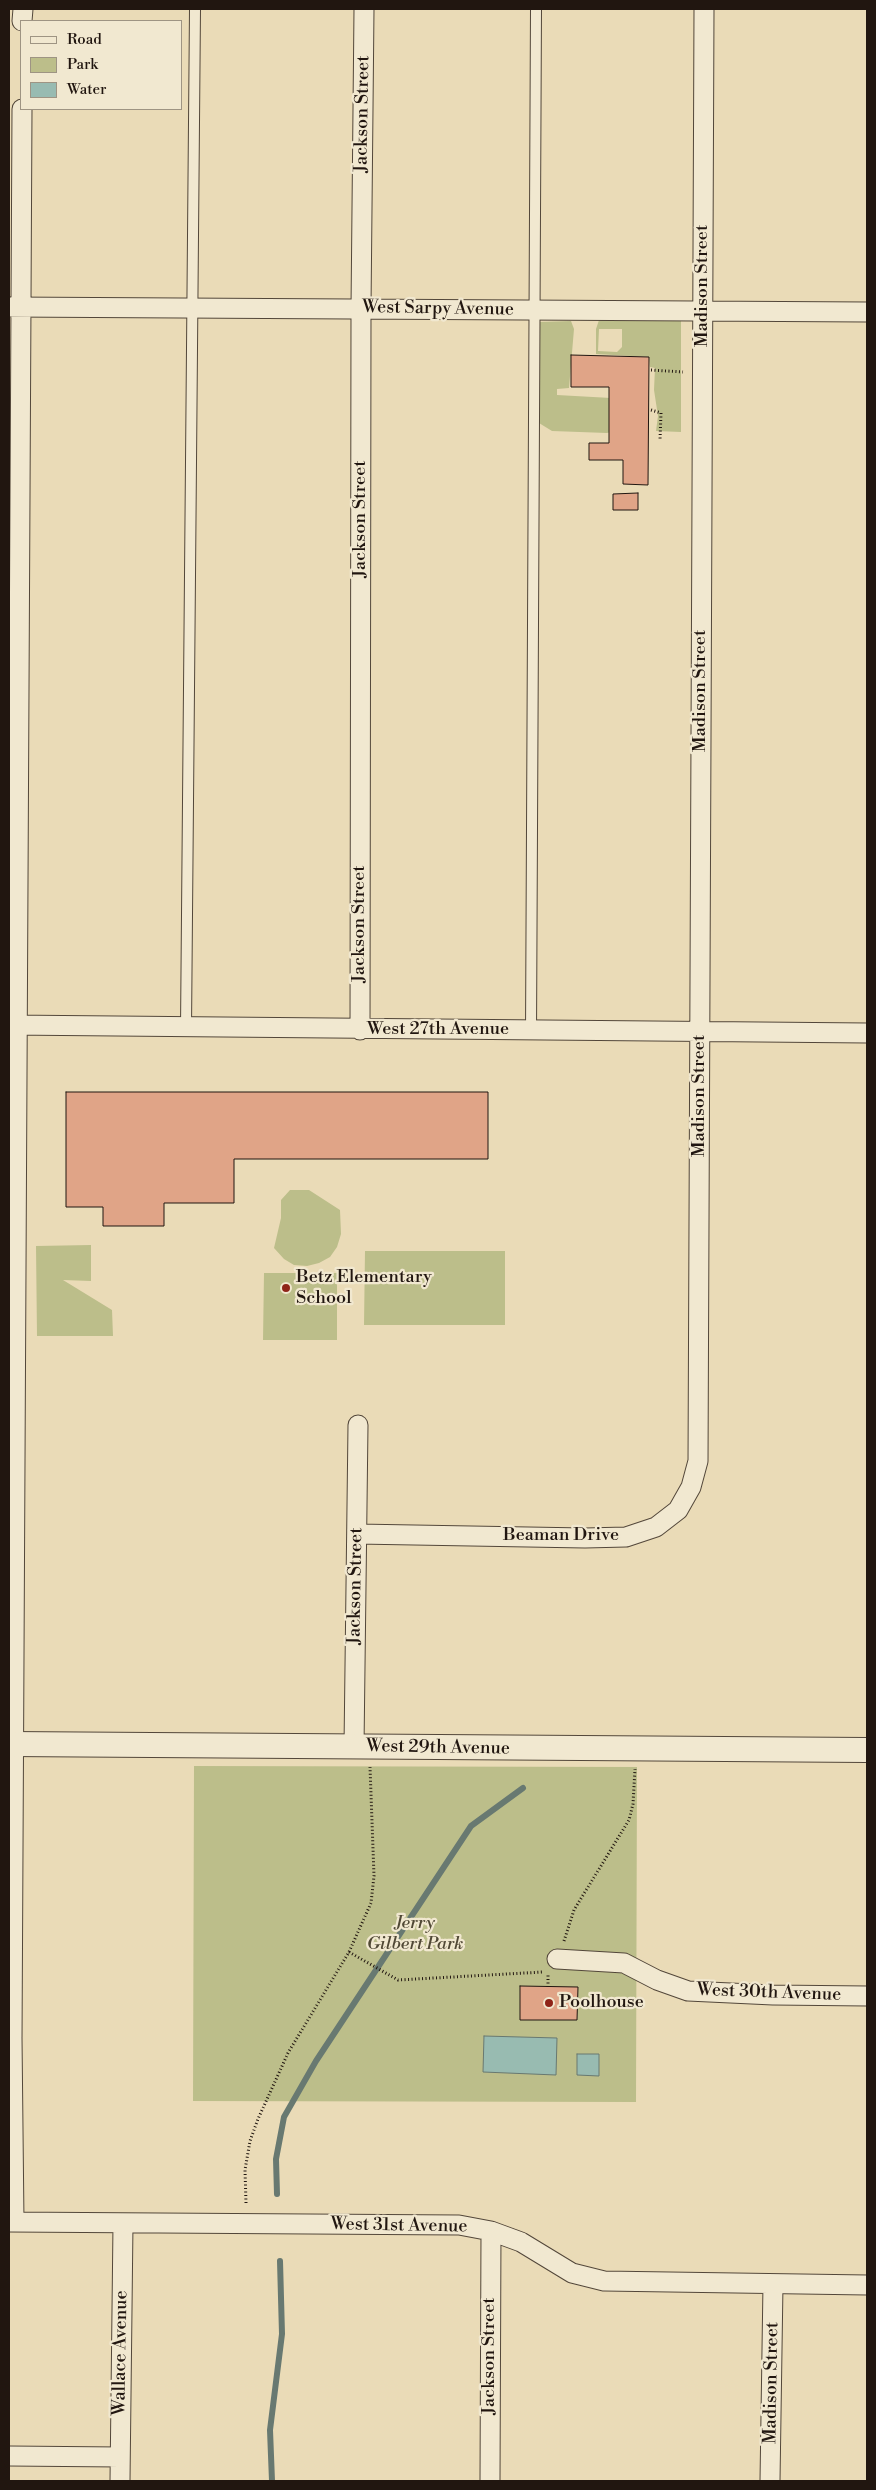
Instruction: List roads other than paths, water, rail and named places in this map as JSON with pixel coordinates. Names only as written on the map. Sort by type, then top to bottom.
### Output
[{"type":"street","name":"Jackson Street","points":[[360,1030],[361,308],[364,9]]},
{"type":"street","name":"Madison Street","points":[[698,1374],[704,9]]},
{"type":"street","points":[[11,2222],[12,1025],[15,307],[22,110]]},
{"type":"street","name":"West Sarpy Avenue","points":[[15,307],[867,312]]},
{"type":"street","name":"West 27th Avenue","points":[[12,1025],[360,1030],[867,1033]]},
{"type":"street","name":"Beaman Drive","points":[[357,1534],[585,1538],[626,1537],[656,1527],[678,1510],[691,1487],[698,1461],[698,1374]]},
{"type":"street","name":"Jackson Street","points":[[358,1424],[357,1534],[362,1747]]},
{"type":"street","name":"West 29th Avenue","points":[[12,1744],[867,1750]]},
{"type":"street","name":"West 30th Avenue","points":[[557,1959],[624,1963],[657,1980],[688,1991],[773,1996],[867,1996]]},
{"type":"street","name":"West 31st Avenue","points":[[11,2222],[459,2225],[491,2231],[521,2242],[572,2274],[604,2282],[867,2285]]},
{"type":"street","name":"Wallace Avenue","points":[[120,2481],[122,2224]]},
{"type":"street","name":"Jackson Street","points":[[490,2481],[491,2231]]},
{"type":"street","name":"Madison Street","points":[[770,2481],[773,2284]]},
{"type":"street","points":[[9,2456],[120,2457]]},
{"type":"lane","points":[[186,1027],[195,9]]},
{"type":"lane","points":[[531,1031],[536,9]]},
{"type":"water","points":[[484,2036],[557,2038],[556,2075],[483,2072]]},
{"type":"water","points":[[577,2054],[599,2054],[599,2076],[577,2075]]},
{"type":"waterway","points":[[277,2194],[276,2159],[284,2117],[316,2061],[471,1826],[523,1788]]},
{"type":"waterway","points":[[272,2481],[270,2430],[282,2334],[280,2261]]},
{"type":"place","name":"Betz Elementary School","points":[[286,1288]]},
{"type":"place","name":"Poolhouse","points":[[549,2003]]},
{"type":"park label","name":"Jerry Gilbert Park","points":[[415,1934]]}]
